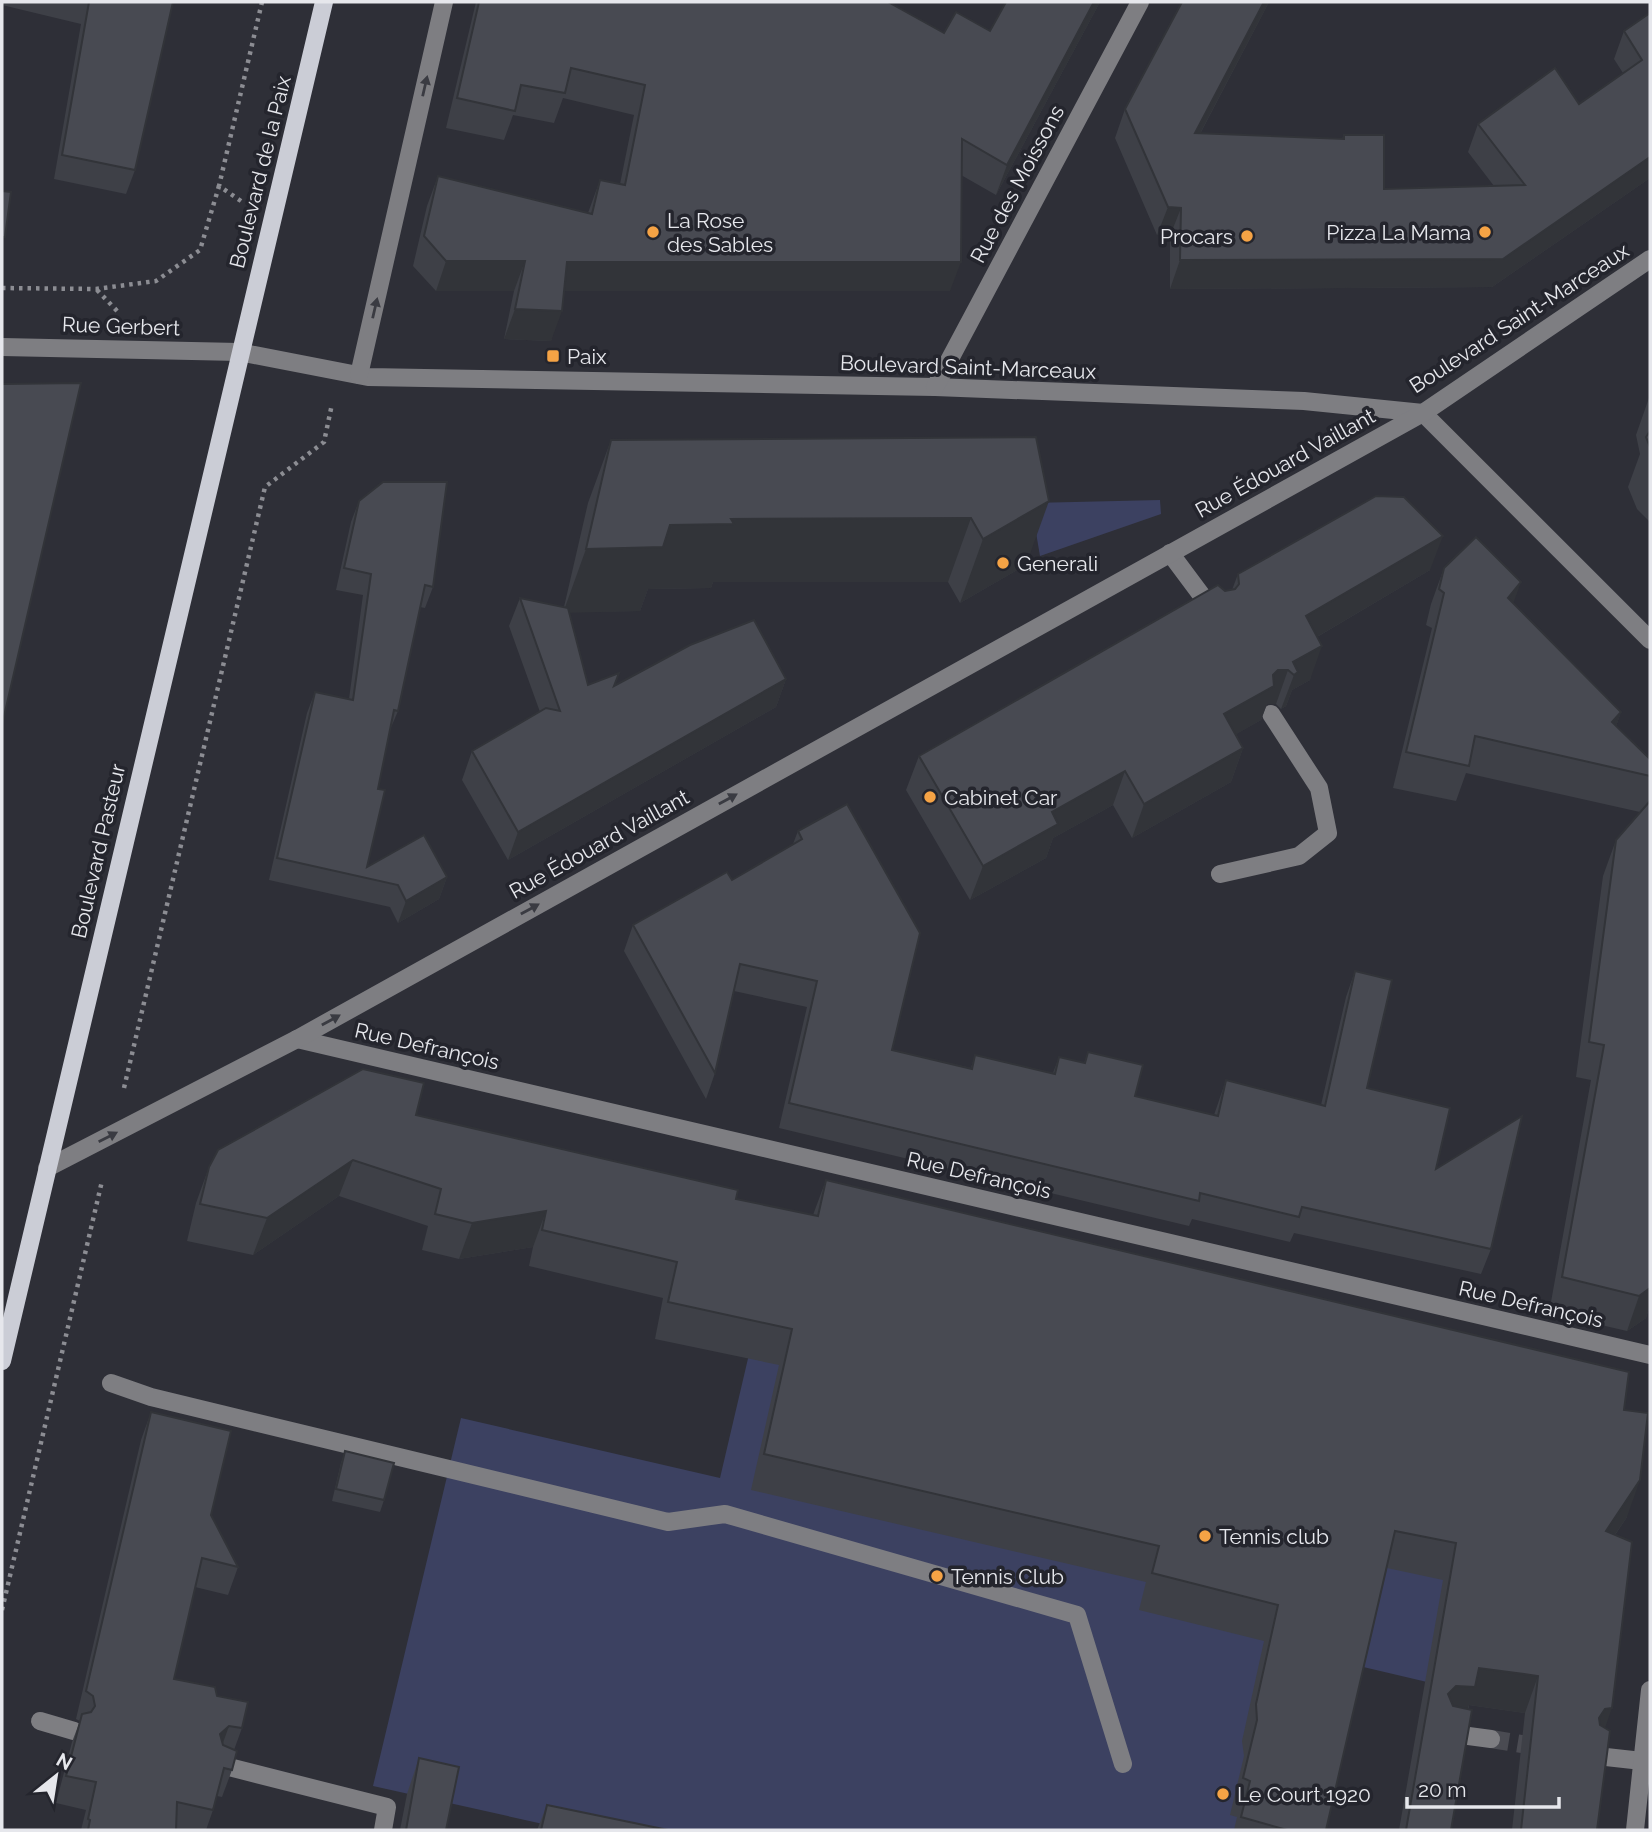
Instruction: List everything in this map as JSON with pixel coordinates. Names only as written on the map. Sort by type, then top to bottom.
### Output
[{"type":"main road","name":"Boulevard de la Paix","points":[[239,352],[324,2]]},
{"type":"main road","name":"Boulevard Pasteur","points":[[2,1360],[239,352]]},
{"type":"street","points":[[359,375],[444,2]]},
{"type":"street","name":"Rue des Moissons","points":[[935,387],[1140,2]]},
{"type":"street","name":"Boulevard Saint-Marceaux","points":[[239,352],[359,375],[935,387],[1304,401],[1423,413],[1650,259]]},
{"type":"street","name":"Rue Gerbert","points":[[2,346],[239,352]]},
{"type":"street","points":[[1423,413],[1650,640]]},
{"type":"street","name":"Rue Édouard Vaillant","points":[[47,1168],[297,1038],[1423,413]]},
{"type":"street","points":[[1170,553],[1216,614]]},
{"type":"street","points":[[1220,874],[1299,856],[1328,833],[1319,788],[1271,714]]},
{"type":"street","name":"Rue Defrançois","points":[[297,1038],[1650,1355]]},
{"type":"street","points":[[111,1383],[151,1397],[668,1522],[725,1514],[1077,1615],[1123,1764]]},
{"type":"street","points":[[1635,1830],[1650,1690]]},
{"type":"street","points":[[40,1721],[74,1731]]},
{"type":"street","points":[[1446,1733],[1491,1740]]},
{"type":"street","points":[[1597,1756],[1642,1760]]},
{"type":"street","points":[[221,1765],[387,1807],[383,1830]]},
{"type":"path","points":[[2,288],[96,289],[156,281],[200,250],[219,186],[262,2]]},
{"type":"path","points":[[219,186],[271,221]]},
{"type":"path","points":[[2,1610],[265,487],[324,442],[340,371]]},
{"type":"shaded area","points":[[1160,500],[1161,514],[1040,556],[1031,503]]},
{"type":"shaded area","name":"Tennis Club","points":[[783,1209],[1497,1380],[1427,1682],[1359,1666],[1321,1830],[570,1830],[373,1786],[461,1418],[720,1478]]},
{"type":"building","points":[[89,2],[173,2],[135,170],[62,155]]},
{"type":"building","points":[[479,2],[888,2],[944,33],[956,12],[990,31],[1006,2],[1094,2],[1007,165],[962,139],[961,262],[567,262],[562,311],[515,309],[525,261],[446,261],[424,236],[438,176],[592,214],[600,180],[625,185],[645,85],[571,68],[565,93],[521,85],[515,111],[457,98]]},
{"type":"building","points":[[1182,2],[1264,2],[1195,133],[1344,139],[1344,135],[1384,135],[1384,189],[1525,185],[1478,124],[1555,68],[1579,104],[1642,60],[1624,31],[1650,13],[1650,157],[1503,259],[1180,260],[1181,208],[1168,207],[1125,109]]},
{"type":"building","points":[[2,191],[11,192],[5,237],[2,237]]},
{"type":"building","points":[[81,383],[2,725],[2,384]]},
{"type":"building","points":[[1650,431],[1650,447],[1646,437]]},
{"type":"building","points":[[1036,437],[1049,501],[983,539],[971,518],[731,519],[734,524],[670,525],[663,547],[586,549],[611,440]]},
{"type":"building","points":[[383,482],[447,482],[433,587],[425,585],[398,711],[394,710],[378,789],[385,790],[367,867],[424,835],[447,877],[406,901],[398,885],[277,858],[315,692],[353,700],[371,574],[344,568],[359,501]]},
{"type":"building","points":[[1376,496],[1404,497],[1443,536],[1306,616],[1322,646],[1293,662],[1298,672],[1294,675],[1288,670],[1278,670],[1273,675],[1274,686],[1224,714],[1243,748],[1144,804],[1125,771],[1052,812],[1058,824],[983,866],[919,756],[1218,585],[1225,591],[1235,589],[1239,584],[1238,574]]},
{"type":"building","points":[[1476,537],[1521,582],[1508,598],[1621,712],[1612,722],[1650,759],[1650,776],[1475,736],[1469,766],[1406,752],[1444,593],[1439,589],[1444,568]]},
{"type":"building","points":[[520,598],[568,608],[588,685],[619,673],[614,686],[690,645],[754,620],[786,679],[518,832],[472,751],[546,708],[560,711]]},
{"type":"building","points":[[1650,801],[1650,1288],[1639,1296],[1562,1277],[1604,1045],[1589,1042],[1616,840]]},
{"type":"building","points":[[847,804],[920,933],[892,1050],[972,1069],[975,1055],[1055,1074],[1059,1057],[1085,1063],[1088,1052],[1143,1065],[1135,1096],[1218,1116],[1226,1080],[1325,1106],[1355,971],[1392,980],[1367,1088],[1450,1108],[1436,1169],[1522,1116],[1491,1249],[1302,1207],[1299,1217],[1200,1193],[1199,1201],[789,1103],[817,981],[740,964],[715,1073],[633,925],[727,872],[732,880],[802,839],[798,831]]},
{"type":"building","points":[[363,1069],[424,1083],[416,1115],[738,1190],[736,1199],[818,1216],[826,1180],[1629,1372],[1624,1410],[1648,1413],[1640,1480],[1606,1531],[1632,1542],[1612,1708],[1605,1709],[1599,1718],[1600,1725],[1610,1731],[1597,1830],[1521,1830],[1538,1676],[1479,1668],[1475,1687],[1456,1686],[1448,1694],[1453,1706],[1472,1710],[1451,1830],[1406,1830],[1456,1543],[1395,1531],[1326,1830],[1287,1830],[1241,1817],[1250,1781],[1243,1778],[1257,1720],[1256,1704],[1278,1605],[1152,1573],[1159,1546],[764,1454],[792,1329],[668,1302],[677,1262],[542,1230],[546,1211],[472,1223],[435,1214],[441,1189],[353,1160],[267,1218],[200,1204],[209,1167],[218,1150]]},
{"type":"building","points":[[151,1412],[231,1431],[211,1515],[238,1567],[202,1558],[174,1679],[215,1687],[217,1696],[248,1702],[242,1728],[229,1726],[220,1734],[223,1745],[237,1751],[232,1770],[224,1768],[213,1810],[177,1802],[176,1830],[88,1830],[96,1782],[66,1776],[82,1714],[91,1712],[95,1706],[93,1696],[86,1691]]},
{"type":"building","points":[[345,1451],[394,1463],[384,1500],[336,1489]]},
{"type":"building","points":[[419,1758],[459,1767],[446,1830],[406,1830]]},
{"type":"building","points":[[547,1805],[668,1830],[541,1830]]},
{"type":"tunnel","points":[[1491,1739],[1546,1748]]},
{"type":"place","name":"La Rose des Sables","points":[[653,232]]},
{"type":"place","name":"Pizza La Mama","points":[[1485,232]]},
{"type":"place","name":"Procars","points":[[1247,236]]},
{"type":"place","name":"Paix","points":[[553,356]]},
{"type":"place","name":"Generali","points":[[1003,563]]},
{"type":"place","name":"Cabinet Car","points":[[930,797]]},
{"type":"place","name":"Tennis club","points":[[1205,1536]]},
{"type":"place","name":"Tennis Club","points":[[937,1576]]},
{"type":"place","name":"Le Court 1920","points":[[1223,1794]]}]
